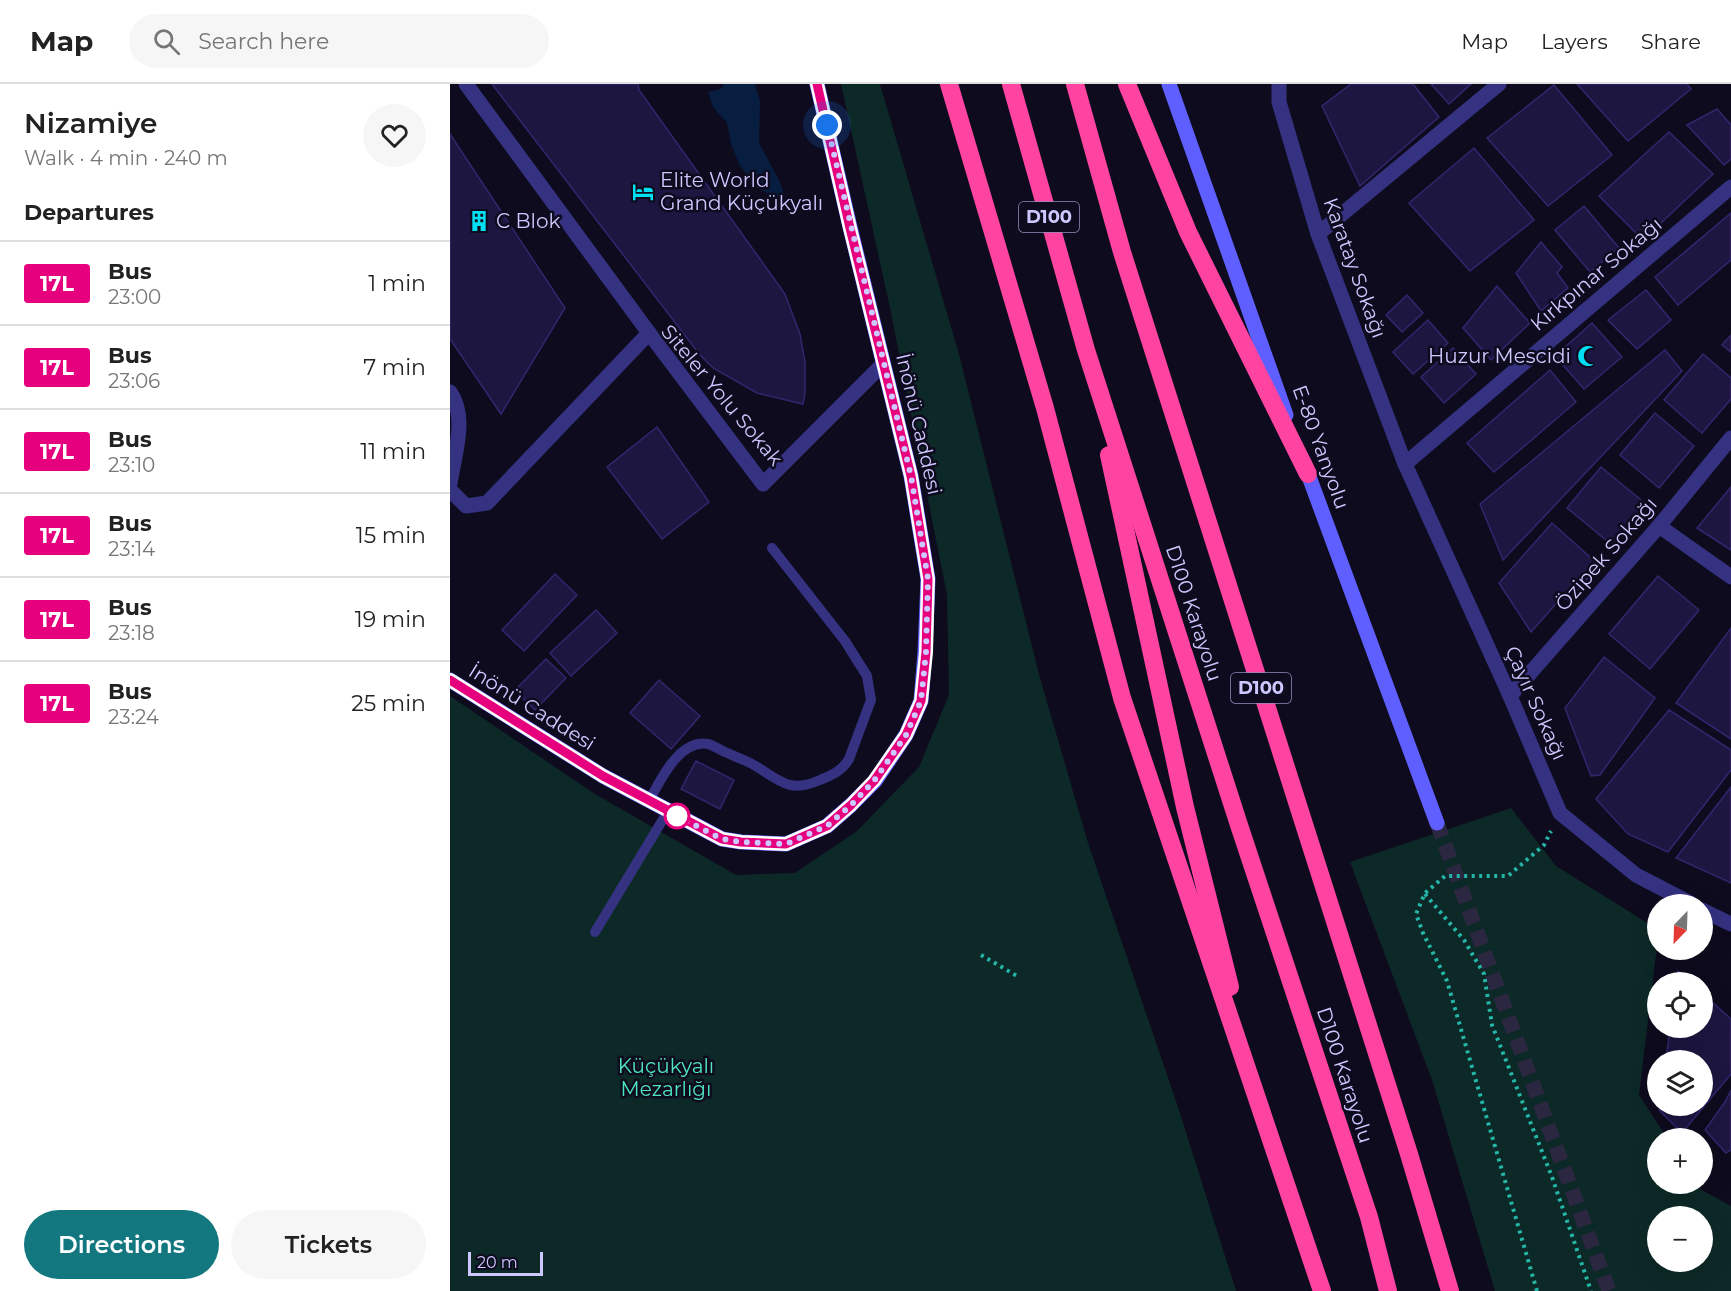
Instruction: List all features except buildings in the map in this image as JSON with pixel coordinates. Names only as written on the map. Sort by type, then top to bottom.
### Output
[{"type":"highway","points":[[949,84],[1045,408],[1122,698],[1322,1291]]},
{"type":"highway","name":"D100 Karayolu","points":[[1011,84],[1086,351],[1365,1206],[1388,1291]]},
{"type":"highway","name":"D100 Karayolu","points":[[1075,84],[1122,252],[1395,1109],[1450,1291]]},
{"type":"highway","points":[[1127,84],[1188,232],[1308,474]]},
{"type":"highway","points":[[1086,351],[1185,807],[1260,1110]]},
{"type":"street","points":[[466,84],[649,333]]},
{"type":"street","name":"İnönü Caddesi","points":[[450,680],[603,776],[722,839],[741,842],[786,844],[827,826],[874,781],[906,735],[921,701],[926,652],[928,579],[911,476],[818,84]]},
{"type":"street","name":"E-80 Yanyolu","points":[[1169,84],[1308,474],[1437,823]]},
{"type":"street","name":"Karatay Sokağı","points":[[1279,84],[1279,102],[1318,234],[1405,464]]},
{"type":"street","points":[[1318,234],[1499,84]]},
{"type":"street","name":"Kırkpınar Sokağı","points":[[1405,464],[1731,187]]},
{"type":"street","name":"Siteler Yolu Sokak","points":[[450,490],[466,506],[486,503],[649,333],[763,484],[883,364]]},
{"type":"street","points":[[450,392],[454,398],[459,422],[450,484]]},
{"type":"street","name":"Özipek Sokağı","points":[[1510,696],[1659,526],[1731,438]]},
{"type":"street","name":"Çayır Sokağı","points":[[1405,464],[1560,813],[1636,875],[1673,894]]},
{"type":"street","points":[[1659,526],[1731,577]]},
{"type":"street","points":[[1713,915],[1727,922],[1731,935]]},
{"type":"lane","points":[[649,801],[668,768],[693,746],[708,744],[752,764],[790,787],[810,785],[835,774],[845,766],[849,759],[871,700],[867,676],[845,641],[772,548]]},
{"type":"lane","points":[[595,932],[668,811]]},
{"type":"path","points":[[1537,1291],[1447,981],[1416,914],[1425,893],[1445,876],[1508,876],[1544,846],[1560,813]]},
{"type":"path","points":[[1425,893],[1464,940],[1484,974],[1492,1025],[1552,1177],[1591,1291]]},
{"type":"path","points":[[981,955],[1017,976]]},
{"type":"green space","name":"Küçükyalı Mezarlığı","points":[[841,84],[880,84],[960,358],[1040,678],[1088,843],[1178,1107],[1236,1291],[450,1291],[450,696],[595,794],[736,875],[795,873],[857,831],[919,767],[949,695],[947,595],[890,308]]},
{"type":"green space","points":[[1511,808],[1556,866],[1647,923],[1647,960],[1655,960],[1654,972],[1647,972],[1647,1029],[1639,1095],[1647,1107],[1647,1116],[1653,1116],[1660,1128],[1647,1128],[1647,1194],[1709,1194],[1731,1206],[1731,1291],[1495,1291],[1432,1080],[1350,862]]},
{"type":"water","points":[[724,84],[755,84],[760,101],[759,143],[780,182],[785,197],[777,201],[756,185],[740,166],[731,144],[727,123],[713,107],[708,92],[721,89]]},
{"type":"tunnel","points":[[1437,823],[1609,1291]]},
{"type":"bus line","name":"17L","points":[[450,680],[603,776],[722,839],[741,842],[786,844],[827,826],[874,781],[906,735],[921,701],[926,652],[928,579],[911,476],[817,84]]},
{"type":"place","name":"Elite World Grand Küçükyalı","points":[[643,192]]},
{"type":"place","name":"C Blok","points":[[479,221]]},
{"type":"place","name":"Huzur Mescidi","points":[[1588,356]]},
{"type":"route","points":[[677,816],[722,839],[741,842],[786,844],[827,826],[874,781],[906,735],[921,701],[926,652],[928,579],[911,476],[827,125]]}]
